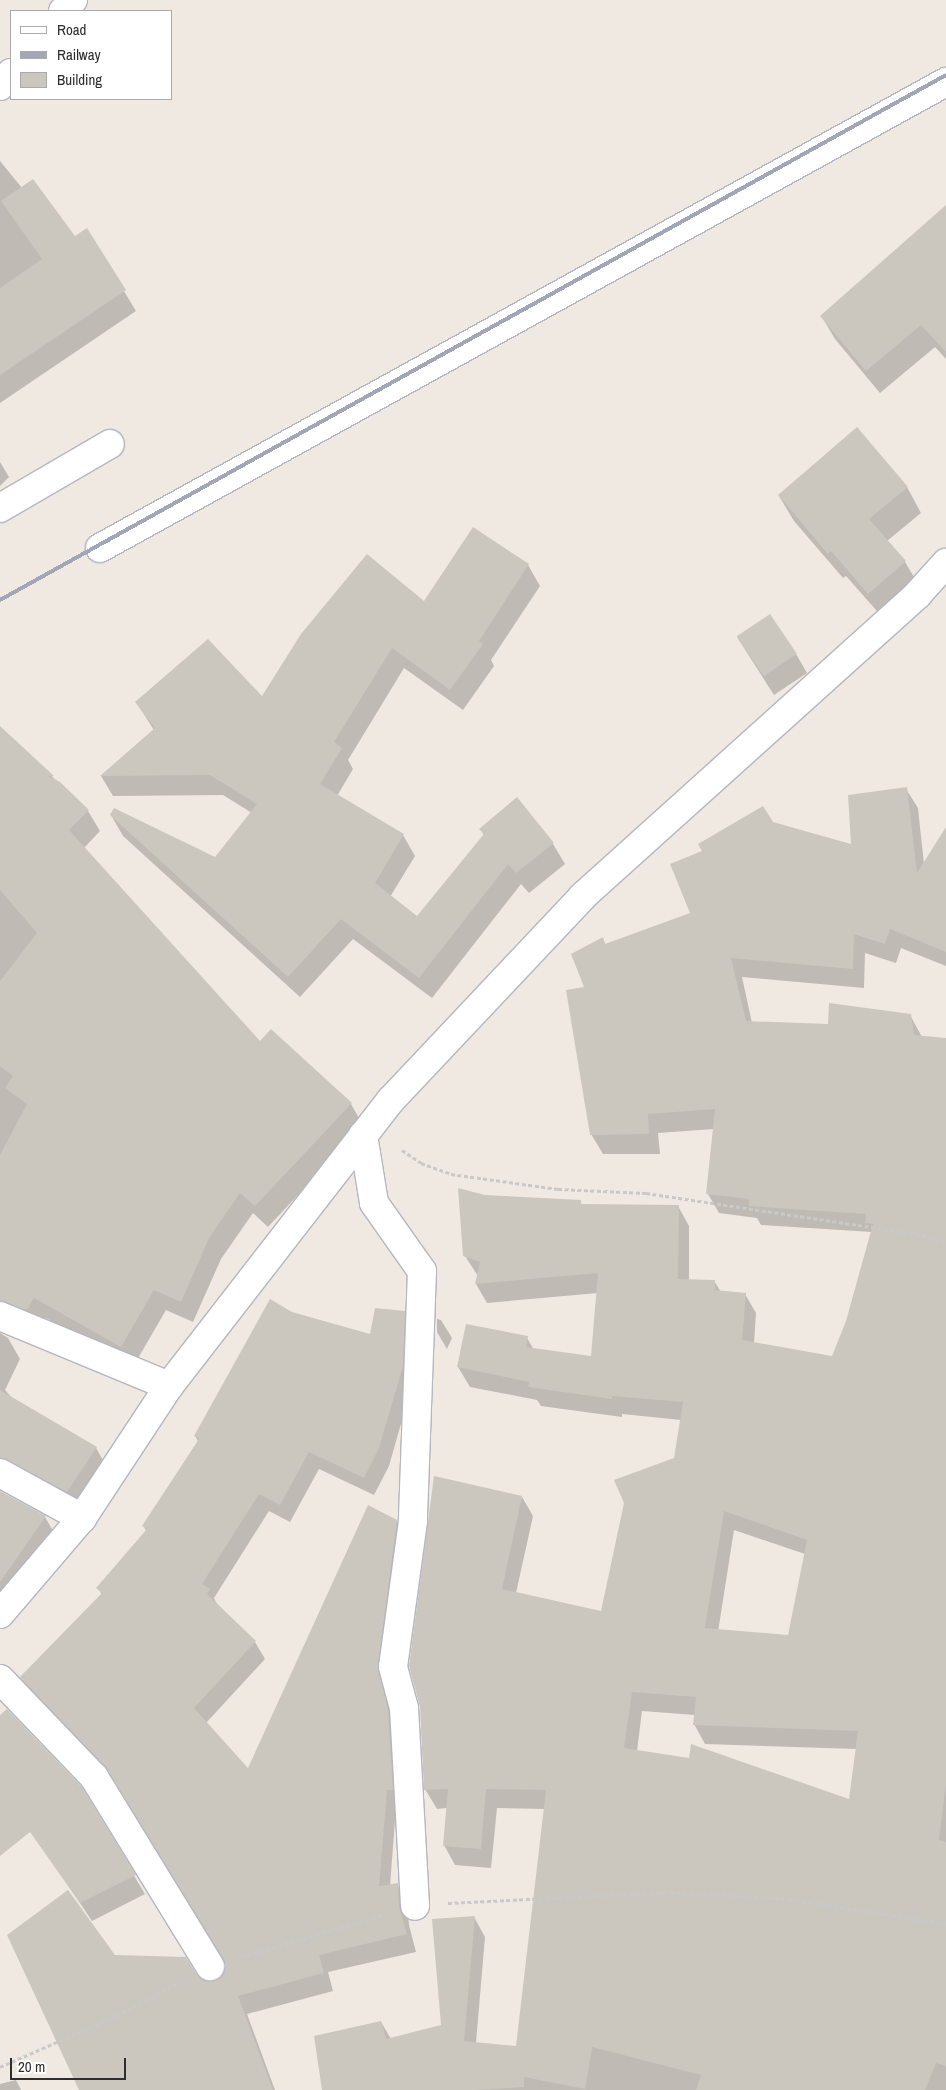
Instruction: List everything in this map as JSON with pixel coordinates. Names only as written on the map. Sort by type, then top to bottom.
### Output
[{"type":"street","points":[[64,10],[73,0]]},
{"type":"street","points":[[0,86],[10,74]]},
{"type":"street","points":[[100,548],[946,82]]},
{"type":"street","points":[[0,508],[110,444]]},
{"type":"street","points":[[0,1614],[82,1518],[169,1386],[391,1100],[583,896],[918,594],[946,564]]},
{"type":"street","points":[[363,1135],[374,1203],[422,1271],[413,1521],[393,1668],[404,1708],[415,1906]]},
{"type":"street","points":[[0,1316],[169,1386]]},
{"type":"street","points":[[0,1473],[82,1518]]},
{"type":"street","points":[[0,1679],[94,1777],[210,1966]]},
{"type":"path","points":[[391,1100],[402,1151],[421,1164],[451,1174],[558,1190],[646,1193],[916,1234],[946,1242]]},
{"type":"path","points":[[0,2068],[116,2016],[210,1966],[415,1906],[670,1892],[789,1899],[946,1924]]},
{"type":"building","points":[[33,179],[75,236],[87,228],[126,290],[0,375],[0,288],[42,259],[1,201]]},
{"type":"building","points":[[946,205],[946,352],[921,325],[866,371],[820,316]]},
{"type":"building","points":[[857,427],[908,487],[869,519],[906,561],[868,594],[831,551],[828,554],[778,495]]},
{"type":"building","points":[[473,527],[529,564],[479,641],[483,644],[450,690],[392,648],[334,742],[342,748],[320,784],[404,834],[375,883],[417,916],[484,834],[479,829],[517,797],[554,843],[516,873],[508,864],[419,978],[341,919],[288,977],[110,815],[114,808],[215,857],[257,804],[210,775],[100,776],[155,728],[135,702],[208,639],[262,696],[301,634],[367,554],[424,601]]},
{"type":"building","points":[[770,614],[797,654],[764,676],[737,636]]},
{"type":"building","points":[[0,726],[54,776],[48,776],[60,782],[89,810],[69,830],[260,1041],[271,1029],[352,1103],[255,1206],[240,1193],[209,1238],[181,1302],[154,1290],[121,1347],[34,1298],[27,1310],[0,1301],[0,1155],[27,1104],[5,1088],[13,1076],[0,1066],[0,981],[37,933],[0,890]]},
{"type":"building","points":[[907,787],[917,873],[946,827],[946,952],[890,929],[885,944],[854,934],[853,969],[731,958],[746,1021],[828,1024],[829,1003],[911,1014],[914,1035],[946,1038],[946,1783],[939,1840],[946,1842],[946,2066],[936,2063],[925,2090],[696,2090],[701,2075],[592,2047],[585,2089],[524,2077],[524,2087],[476,2090],[322,2090],[314,2036],[381,2021],[386,2039],[441,2025],[432,1919],[475,1916],[464,2041],[516,2046],[546,1790],[486,1789],[481,1849],[443,1846],[448,1789],[424,1790],[420,1707],[409,1666],[434,1476],[522,1496],[502,1589],[601,1611],[624,1503],[614,1480],[674,1458],[683,1402],[612,1396],[612,1399],[528,1387],[529,1382],[457,1367],[466,1324],[528,1336],[526,1347],[591,1356],[598,1273],[475,1284],[480,1262],[463,1256],[458,1188],[485,1195],[581,1200],[581,1204],[679,1205],[678,1279],[715,1280],[715,1290],[746,1293],[742,1340],[832,1356],[846,1321],[873,1224],[865,1223],[866,1214],[749,1206],[749,1199],[706,1194],[715,1109],[648,1114],[649,1134],[590,1135],[566,990],[584,987],[571,954],[603,937],[605,944],[690,913],[670,864],[702,851],[698,844],[763,806],[773,822],[851,844],[848,795]],"holes":[[[724,1511],[807,1540],[788,1635],[705,1628]],[[632,1692],[696,1697],[693,1725],[858,1731],[849,1799],[691,1744],[689,1758],[624,1748]]]},
{"type":"building","points":[[270,1299],[292,1312],[370,1334],[375,1308],[405,1311],[403,1366],[379,1448],[364,1478],[309,1452],[280,1505],[259,1494],[202,1584],[210,1589],[207,1594],[256,1641],[194,1708],[248,1768],[368,1505],[397,1520],[378,1665],[388,1710],[393,1790],[387,1790],[379,1886],[398,1883],[399,1907],[407,1934],[319,1955],[324,1973],[238,1996],[273,2090],[79,2090],[7,1935],[68,1890],[115,1955],[186,1957],[197,1975],[210,1982],[219,1979],[226,1965],[107,1769],[20,1677],[102,1593],[96,1588],[147,1529],[142,1526],[199,1439],[194,1436]]},
{"type":"building","points":[[0,1390],[97,1447],[67,1492],[0,1457]]},
{"type":"building","points":[[0,1491],[46,1516],[0,1582]]},
{"type":"building","points":[[7,1709],[82,1787],[136,1875],[80,1903],[30,1832],[0,1856],[0,1715]]},
{"type":"railway","points":[[0,600],[946,75]]}]
